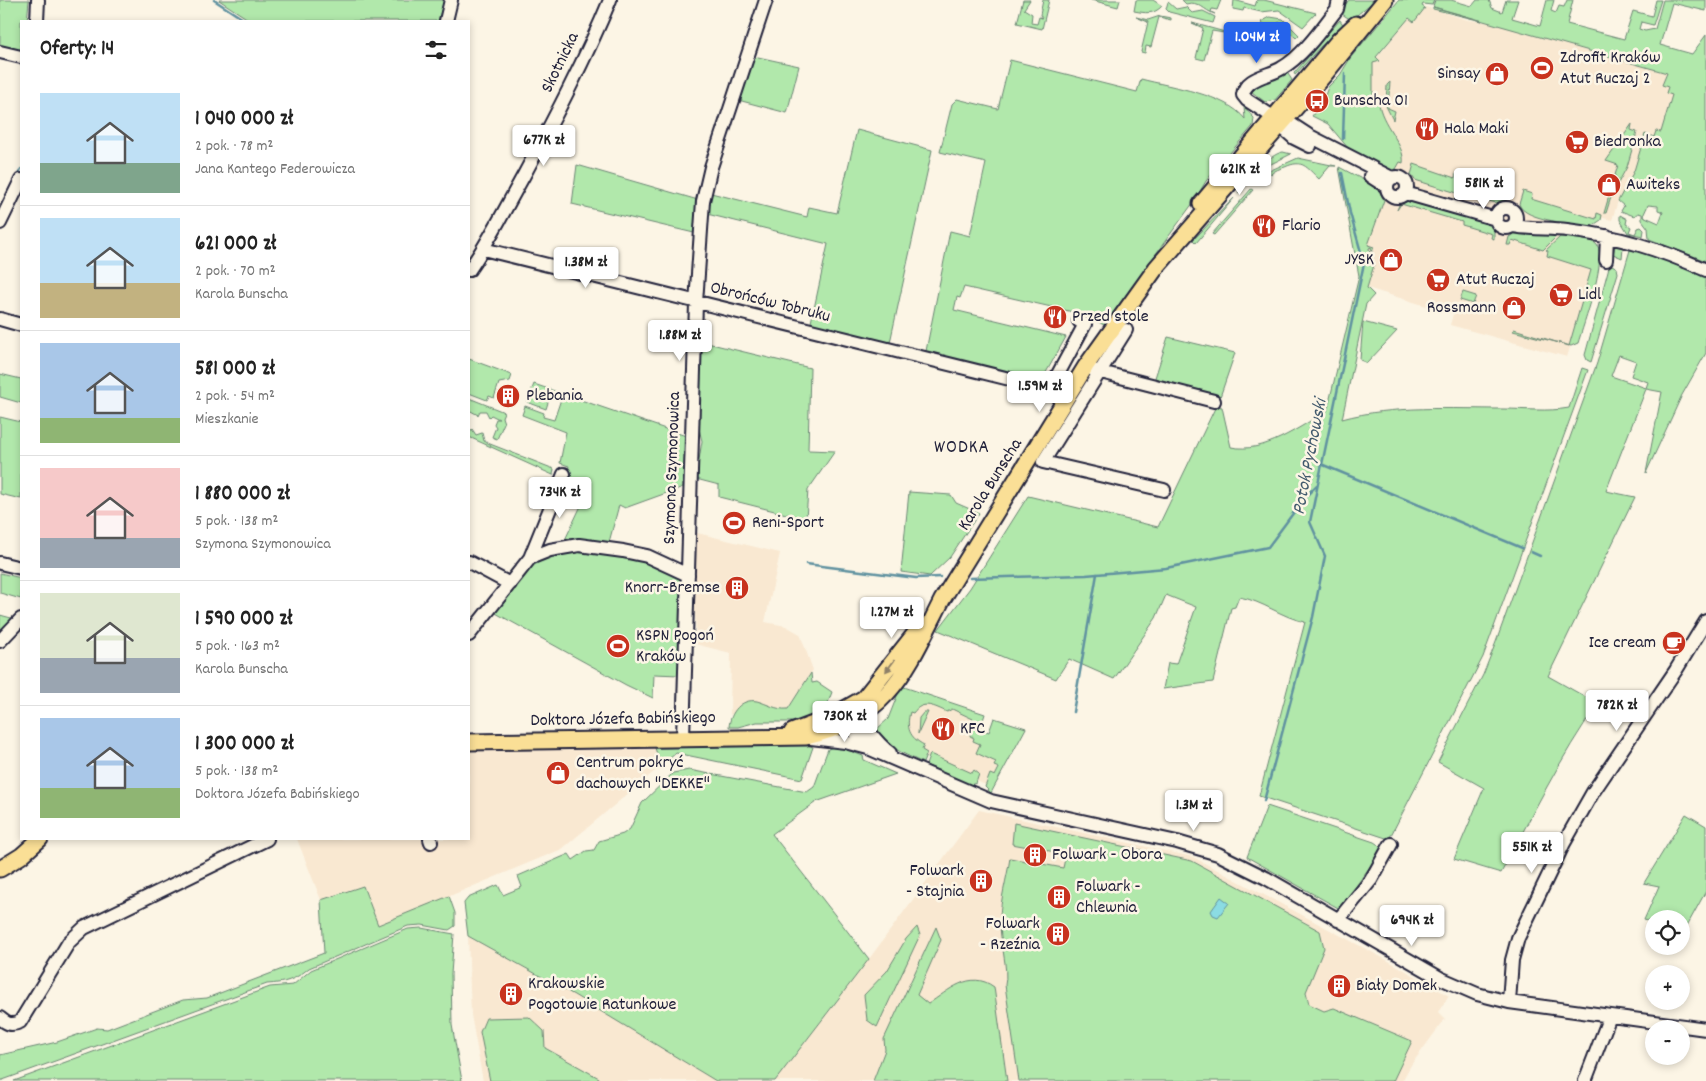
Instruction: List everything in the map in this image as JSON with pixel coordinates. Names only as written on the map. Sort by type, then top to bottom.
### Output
[{"type":"main road","name":"Karola Bunscha","points":[[806,737],[823,734],[853,716],[942,600],[1068,397],[1093,369],[1156,268],[1176,243],[1217,183],[1279,121],[1338,41],[1355,25],[1372,14],[1385,0]]},
{"type":"main road","name":"Doktora Józefa Babińskiego","points":[[779,736],[853,716]]},
{"type":"main road","name":"Doktora Józefa Babińskiego","points":[[470,742],[806,737]]},
{"type":"main road","points":[[0,869],[21,856],[39,840]]},
{"type":"street","points":[[37,20],[38,0]]},
{"type":"street","points":[[446,20],[451,0]]},
{"type":"street","name":"Skotnicka","points":[[470,268],[483,249],[578,74],[610,0]]},
{"type":"street","name":"Szymona Szymonowica","points":[[683,738],[698,241],[705,190],[766,0]]},
{"type":"street","points":[[1339,0],[1338,9],[1293,60],[1280,69],[1253,80],[1245,87],[1243,93],[1245,98],[1279,121],[1294,138],[1390,182],[1401,178],[1406,189],[1497,216],[1506,208],[1513,210],[1515,221],[1606,236],[1651,247],[1706,270]]},
{"type":"street","points":[[0,52],[20,57]]},
{"type":"street","points":[[0,223],[20,182]]},
{"type":"street","points":[[1606,236],[1606,260]]},
{"type":"street","name":"Obrońców Tobruku","points":[[483,249],[1050,389],[1068,397]]},
{"type":"street","points":[[0,319],[20,325]]},
{"type":"street","points":[[1050,389],[1085,324],[1079,321]]},
{"type":"street","points":[[1126,330],[1093,369],[1043,462],[1164,490]]},
{"type":"street","points":[[1093,369],[1214,401]]},
{"type":"street","points":[[470,634],[530,558],[564,474]]},
{"type":"street","points":[[530,558],[550,550],[579,546],[647,556],[688,576]]},
{"type":"street","points":[[0,563],[20,568]]},
{"type":"street","points":[[470,563],[510,584]]},
{"type":"street","points":[[0,641],[20,620]]},
{"type":"street","points":[[1508,1002],[1512,960],[1518,938],[1560,850],[1593,792],[1676,670],[1706,621]]},
{"type":"street","points":[[853,716],[858,738],[868,748]]},
{"type":"street","name":"Doktora Józefa Babińskiego","points":[[853,716],[874,740],[898,759]]},
{"type":"street","name":"Doktora Józefa Babińskiego","points":[[806,737],[845,742],[868,748],[898,759],[991,801],[1180,843],[1218,854],[1266,878],[1440,978],[1477,994],[1508,1002],[1706,1029]]},
{"type":"street","points":[[0,1018],[7,1024],[14,1025],[20,1022],[68,942],[76,933],[265,840]]},
{"type":"street","points":[[1338,920],[1371,880],[1391,844]]},
{"type":"street","points":[[1586,1081],[1610,1016]]},
{"type":"shaded area","name":"Atut Ruczaj","points":[[1426,7],[1468,20],[1487,22],[1667,73],[1691,85],[1675,132],[1618,201],[1612,220],[1599,217],[1591,223],[1588,244],[1594,272],[1567,357],[1450,325],[1453,314],[1367,288],[1363,247],[1373,102],[1373,62],[1409,18]]},
{"type":"shaded area","points":[[693,532],[780,553],[765,622],[786,626],[800,634],[813,670],[788,709],[770,707],[756,701],[730,715],[731,653],[695,644],[691,640],[692,633],[696,632],[695,612],[692,612]]},
{"type":"shaded area","points":[[920,698],[975,717],[974,736],[1003,766],[992,788],[904,748],[902,705]]},
{"type":"shaded area","points":[[654,745],[661,766],[562,849],[378,926],[363,886],[321,900],[297,840],[470,840],[470,750]]},
{"type":"shaded area","points":[[979,810],[1193,857],[1396,965],[1449,996],[1438,1012],[1445,1019],[1411,1065],[1402,1081],[775,1081],[869,959]]},
{"type":"shaded area","points":[[468,936],[574,995],[717,1081],[483,1081],[471,1015]]},
{"type":"green space","points":[[0,0],[29,0],[27,20],[20,20],[20,54],[0,48]]},
{"type":"green space","points":[[219,0],[444,0],[438,20],[249,20]]},
{"type":"green space","points":[[1023,0],[1030,0],[1024,9],[1032,14],[1031,23],[1037,24],[1039,17],[1042,18],[1040,15],[1043,0],[1049,0],[1042,29],[1017,23]]},
{"type":"green space","points":[[1091,0],[1120,0],[1118,7]]},
{"type":"green space","points":[[1136,0],[1153,0],[1162,6],[1153,12],[1134,11]]},
{"type":"green space","points":[[1182,0],[1221,0],[1217,10],[1212,9],[1211,12],[1215,14],[1211,13],[1194,3],[1186,4]]},
{"type":"green space","points":[[1234,0],[1255,6],[1257,0],[1264,0],[1316,13],[1303,27],[1279,10],[1261,12],[1244,8],[1243,11],[1233,9]]},
{"type":"green space","points":[[1349,0],[1375,0],[1351,20],[1339,12]]},
{"type":"green space","points":[[1399,0],[1434,0],[1432,5],[1423,4],[1422,6],[1425,8],[1414,22],[1409,18],[1376,57],[1380,61],[1373,63],[1373,102],[1379,102],[1380,110],[1403,156],[1403,163],[1400,162],[1396,169],[1392,171],[1348,148],[1328,124],[1312,116],[1323,101],[1328,87],[1340,75],[1351,57]]},
{"type":"green space","points":[[1435,0],[1451,0],[1472,6],[1477,0],[1489,0],[1492,8],[1502,12],[1506,0],[1518,0],[1512,18],[1540,26],[1547,0],[1554,0],[1551,11],[1556,13],[1559,6],[1564,7],[1567,0],[1573,0],[1567,24],[1624,39],[1633,11],[1652,16],[1656,0],[1661,0],[1653,25],[1641,22],[1639,29],[1645,31],[1655,29],[1663,0],[1706,0],[1706,11],[1672,3],[1660,45],[1692,54],[1706,35],[1706,261],[1649,239],[1648,228],[1642,220],[1642,214],[1638,213],[1634,216],[1621,211],[1624,206],[1618,201],[1634,171],[1645,134],[1654,137],[1656,131],[1661,132],[1672,95],[1666,93],[1668,87],[1662,85],[1667,73],[1433,6]],"holes":[[[1648,205],[1658,206],[1658,210],[1663,212],[1659,223],[1643,216]]]},
{"type":"green space","points":[[1168,2],[1176,9],[1186,7],[1192,13],[1203,11],[1215,17],[1213,23],[1169,12],[1166,9]]},
{"type":"green space","points":[[1433,7],[1482,21],[1433,9]]},
{"type":"green space","points":[[1160,16],[1171,18],[1171,20],[1159,17],[1151,47],[1146,46],[1145,53],[1141,52],[1148,22],[1136,17],[1148,20]]},
{"type":"green space","points":[[1270,17],[1283,19],[1299,35],[1296,38],[1279,22],[1270,31],[1261,22]]},
{"type":"green space","points":[[1340,20],[1344,26],[1321,46],[1295,75],[1294,73],[1311,54],[1306,50],[1319,35],[1324,38]]},
{"type":"green space","points":[[1192,23],[1225,32],[1212,31],[1204,60],[1196,58],[1203,28]]},
{"type":"green space","points":[[758,57],[799,66],[787,113],[738,100],[752,59]]},
{"type":"green space","points":[[1010,60],[1137,92],[1141,79],[1212,97],[1236,110],[1245,119],[1244,107],[1254,118],[1253,126],[1206,181],[1193,203],[1104,325],[1082,314],[964,287],[960,298],[957,297],[954,310],[1066,337],[1039,385],[925,356],[950,231],[970,236],[986,163],[940,152],[952,104],[957,99],[998,109]]},
{"type":"green space","points":[[1286,71],[1292,80],[1275,100],[1265,102],[1252,92],[1256,88],[1254,85]]},
{"type":"green space","points":[[1390,82],[1388,108],[1395,111],[1393,120],[1386,106],[1387,85]]},
{"type":"green space","points":[[1632,124],[1631,130],[1637,132],[1627,167],[1612,194],[1606,213],[1604,213],[1618,165],[1606,161]]},
{"type":"green space","points":[[857,130],[932,150],[889,347],[810,327],[828,244],[707,214],[711,193],[807,217],[809,207],[837,213]]},
{"type":"green space","points":[[1283,152],[1291,154],[1263,168],[1238,193],[1265,163]]},
{"type":"green space","points":[[1298,158],[1336,166],[1330,166],[1319,179],[1300,164],[1291,165],[1271,174],[1269,172],[1263,179],[1267,183],[1263,181],[1262,177],[1269,171]]},
{"type":"green space","points":[[1414,164],[1455,178],[1456,174],[1462,175],[1457,193],[1415,180],[1411,175]]},
{"type":"green space","points":[[577,165],[698,200],[694,233],[572,204]]},
{"type":"green space","points":[[1339,167],[1377,187],[1384,200],[1368,245],[1374,247],[1372,252],[1371,247],[1369,248],[1372,265],[1374,265],[1367,288],[1374,295],[1366,304],[1342,419],[1381,412],[1443,408],[1545,410],[1569,408],[1582,368],[1588,370],[1483,657],[1389,839],[1259,796],[1305,622],[1239,597],[1235,607],[1231,608],[1213,682],[1163,689],[1168,663],[1176,664],[1196,607],[1166,595],[1156,618],[1114,679],[1069,659],[1056,679],[938,630],[970,588],[1028,496],[1158,527],[1216,406],[1222,407],[1231,447],[1243,448],[1256,447],[1281,438],[1327,411],[1359,276]]},
{"type":"green space","points":[[1465,177],[1488,182],[1487,186],[1497,189],[1499,184],[1508,187],[1505,200],[1496,203],[1460,193]]},
{"type":"green space","points":[[1251,189],[1253,190],[1214,235],[1212,234]]},
{"type":"green space","points":[[1523,191],[1532,194],[1531,199],[1596,219],[1597,213],[1602,215],[1601,220],[1592,226],[1540,218],[1523,210],[1519,204]]},
{"type":"green space","points":[[1234,198],[1196,243],[1193,240]]},
{"type":"green space","points":[[1408,201],[1491,225],[1494,231],[1494,239],[1491,238],[1492,234],[1462,225],[1462,222],[1401,204]]},
{"type":"green space","points":[[1620,215],[1627,219],[1626,224],[1631,227],[1629,232],[1635,234],[1638,228],[1641,227],[1644,230],[1643,236],[1628,233],[1620,220]]},
{"type":"green space","points":[[1515,233],[1557,236],[1543,250],[1512,240],[1510,245],[1507,245],[1509,237]]},
{"type":"green space","points":[[1560,237],[1580,238],[1594,242],[1600,252],[1597,277],[1578,343],[1569,346],[1591,270],[1547,256],[1548,251],[1546,250]]},
{"type":"green space","points":[[1615,246],[1623,247],[1622,258],[1613,254]]},
{"type":"green space","points":[[1633,248],[1706,277],[1706,353],[1682,395],[1646,473],[1662,392],[1646,389],[1606,491],[1635,497],[1548,676],[1598,704],[1559,766],[1501,873],[1454,859],[1484,788],[1438,762],[1483,675],[1496,642],[1597,363],[1630,250]],"holes":[[[1619,355],[1636,361],[1631,376],[1648,382],[1646,388],[1611,376]]]},
{"type":"green space","points":[[1612,265],[1617,268],[1618,273],[1591,362],[1587,360],[1585,355],[1609,267]]},
{"type":"green space","points":[[1463,292],[1476,296],[1473,304],[1460,300]]},
{"type":"green space","points":[[1363,322],[1397,331],[1367,363],[1360,360]]},
{"type":"green space","points":[[1514,329],[1559,343],[1513,331]]},
{"type":"green space","points":[[1168,337],[1235,353],[1220,397],[1207,397],[1153,384]]},
{"type":"green space","points":[[699,341],[810,368],[808,450],[835,451],[808,490],[806,519],[719,497],[719,485],[696,479],[702,441],[696,416]]},
{"type":"green space","points":[[470,359],[512,375],[510,381],[499,383],[494,398],[489,396],[487,400],[470,393]]},
{"type":"green space","points":[[0,374],[20,379],[20,403],[0,397]]},
{"type":"green space","points":[[534,384],[686,436],[683,487],[625,508],[619,505],[608,546],[563,544],[588,491],[565,481],[569,466],[560,463],[566,432],[522,415],[525,406],[544,413],[543,417],[554,420],[562,396],[551,393],[546,409],[527,402]]},
{"type":"green space","points":[[470,398],[504,412],[502,417],[504,423],[497,439],[492,437],[496,427],[494,424],[496,419],[499,419],[491,415],[489,417],[486,411],[480,411],[478,415],[470,411]]},
{"type":"green space","points":[[0,417],[20,422],[20,499],[0,494]]},
{"type":"green space","points":[[472,429],[476,435],[482,433],[484,441],[490,444],[554,469],[553,475],[470,437]]},
{"type":"green space","points":[[909,492],[951,495],[956,503],[979,513],[950,557],[930,576],[901,572]]},
{"type":"green space","name":"KSPN Pogoń Kraków","points":[[569,550],[644,558],[682,577],[680,594],[684,599],[679,675],[654,674],[653,698],[492,611],[535,559]]},
{"type":"green space","points":[[0,573],[20,578],[20,599],[0,593]]},
{"type":"green space","points":[[0,615],[15,619],[0,636]]},
{"type":"green space","points":[[811,673],[812,683],[817,682],[832,692],[825,711],[796,722],[757,722],[738,727],[729,727],[734,712],[741,704],[746,702],[757,701],[776,708],[788,709]]},
{"type":"green space","points":[[901,686],[985,714],[980,729],[989,732],[994,718],[1026,728],[991,793],[985,787],[990,774],[995,776],[999,768],[994,766],[996,762],[976,753],[980,744],[973,741],[974,738],[970,736],[973,719],[952,709],[947,712],[929,705],[921,706],[913,713],[910,712],[908,723],[910,732],[915,739],[924,745],[922,750],[927,753],[923,763],[896,749],[884,740],[877,729],[888,719]]},
{"type":"green space","points":[[924,712],[928,712],[918,734],[919,718]]},
{"type":"green space","points":[[806,745],[813,747],[802,779],[676,753],[661,766],[655,748]]},
{"type":"green space","points":[[833,747],[845,749],[863,756],[864,760],[896,774],[816,802],[772,834],[869,959],[775,1081],[716,1081],[574,995],[468,936],[464,903],[468,898],[498,885],[503,895],[522,887],[518,876],[569,854],[573,860],[586,851],[594,850],[599,841],[623,834],[630,829],[642,803],[673,773],[689,770],[807,792],[814,787],[828,749]]},
{"type":"green space","points":[[930,754],[972,773],[974,770],[979,774],[976,783],[970,785],[926,765]]},
{"type":"green space","points":[[1267,806],[1374,842],[1383,848],[1340,909],[1247,857]]},
{"type":"green space","points":[[1686,814],[1706,826],[1706,891],[1690,920],[1690,910],[1648,910],[1659,886],[1644,883]]},
{"type":"green space","points":[[1014,823],[1192,861],[1320,931],[1324,948],[1306,992],[1309,1004],[1324,1011],[1334,1008],[1412,1041],[1393,1081],[1019,1081],[1005,985],[1006,971],[1000,928],[1001,905],[1010,858],[1063,868],[1066,854],[1012,844]]},
{"type":"green space","points":[[363,886],[378,925],[449,896],[455,913],[455,926],[449,930],[422,925],[408,926],[309,968],[290,980],[267,984],[0,1081],[0,1055],[57,1042],[97,1028],[107,1029],[183,1000],[207,998],[324,953],[321,900]]},
{"type":"green space","points":[[917,927],[920,935],[877,1027],[867,1020],[864,995],[887,971],[906,939]]},
{"type":"green space","points":[[936,927],[941,940],[917,995],[928,1004],[951,988],[968,981],[985,982],[994,987],[1007,1081],[873,1081],[885,1050],[884,1039]]},
{"type":"green space","points":[[421,928],[454,934],[451,974],[452,1025],[462,1081],[14,1081],[270,987],[293,985],[311,970],[408,929]]},
{"type":"green space","points":[[529,1017],[544,1031],[545,1048],[599,1078],[600,1081],[490,1081],[480,1032],[486,1018]]},
{"type":"water","points":[[1221,897],[1229,903],[1218,917],[1213,915],[1211,911]]},
{"type":"waterway","points":[[214,0],[244,20]]},
{"type":"waterway","name":"Potok Pychowski","points":[[1343,139],[1345,73]]},
{"type":"waterway","points":[[17,177],[20,171]]},
{"type":"waterway","name":"Potok Pychowski","points":[[1264,801],[1313,617],[1325,556],[1310,522],[1364,263],[1350,213],[1342,173]]},
{"type":"waterway","points":[[1321,464],[1522,548]]},
{"type":"waterway","points":[[970,578],[1086,575],[1166,568],[1268,547],[1306,496],[1317,485]]},
{"type":"waterway","points":[[1531,552],[1540,556]]},
{"type":"waterway","points":[[806,564],[916,578],[940,577]]},
{"type":"waterway","points":[[1073,712],[1097,574]]},
{"type":"place","name":"Zdrofit Kraków Atut Ruczaj 2","points":[[1542,68]]},
{"type":"place","name":"Sinsay","points":[[1497,74]]},
{"type":"place","name":"Bunscha 01","points":[[1317,101]]},
{"type":"place","name":"Hala Maki","points":[[1427,129]]},
{"type":"place","name":"Biedronka","points":[[1577,142]]},
{"type":"place","name":"Awiteks","points":[[1609,185]]},
{"type":"place","name":"Flario","points":[[1264,226]]},
{"type":"place","name":"JYSK","points":[[1391,260]]},
{"type":"place","name":"Atut Ruczaj","points":[[1438,280]]},
{"type":"place","name":"Lidl","points":[[1561,295]]},
{"type":"place","name":"Rossmann","points":[[1514,308]]},
{"type":"place","name":"Przed stole","points":[[1055,317]]},
{"type":"place","name":"Plebania","points":[[508,396]]},
{"type":"place","name":"Reni-Sport","points":[[734,523]]},
{"type":"place","name":"Knorr-Bremse","points":[[737,588]]},
{"type":"place","name":"Ice cream","points":[[1674,643]]},
{"type":"place","name":"KSPN Pogoń Kraków","points":[[618,646]]},
{"type":"place","name":"KFC","points":[[943,729]]},
{"type":"place","name":"Centrum pokryć dachowych \"DEKKE\"","points":[[558,773]]},
{"type":"place","name":"Folwark - Obora","points":[[1035,855]]},
{"type":"place","name":"Folwark - Stajnia","points":[[981,881]]},
{"type":"place","name":"Folwark - Chlewnia","points":[[1059,897]]},
{"type":"place","name":"Folwark - Rzeźnia","points":[[1058,934]]},
{"type":"place","name":"Biały Domek","points":[[1339,986]]},
{"type":"place","name":"Krakowskie Pogotowie Ratunkowe","points":[[511,994]]},
{"type":"district","name":"WODKA","points":[[962,448]]}]
